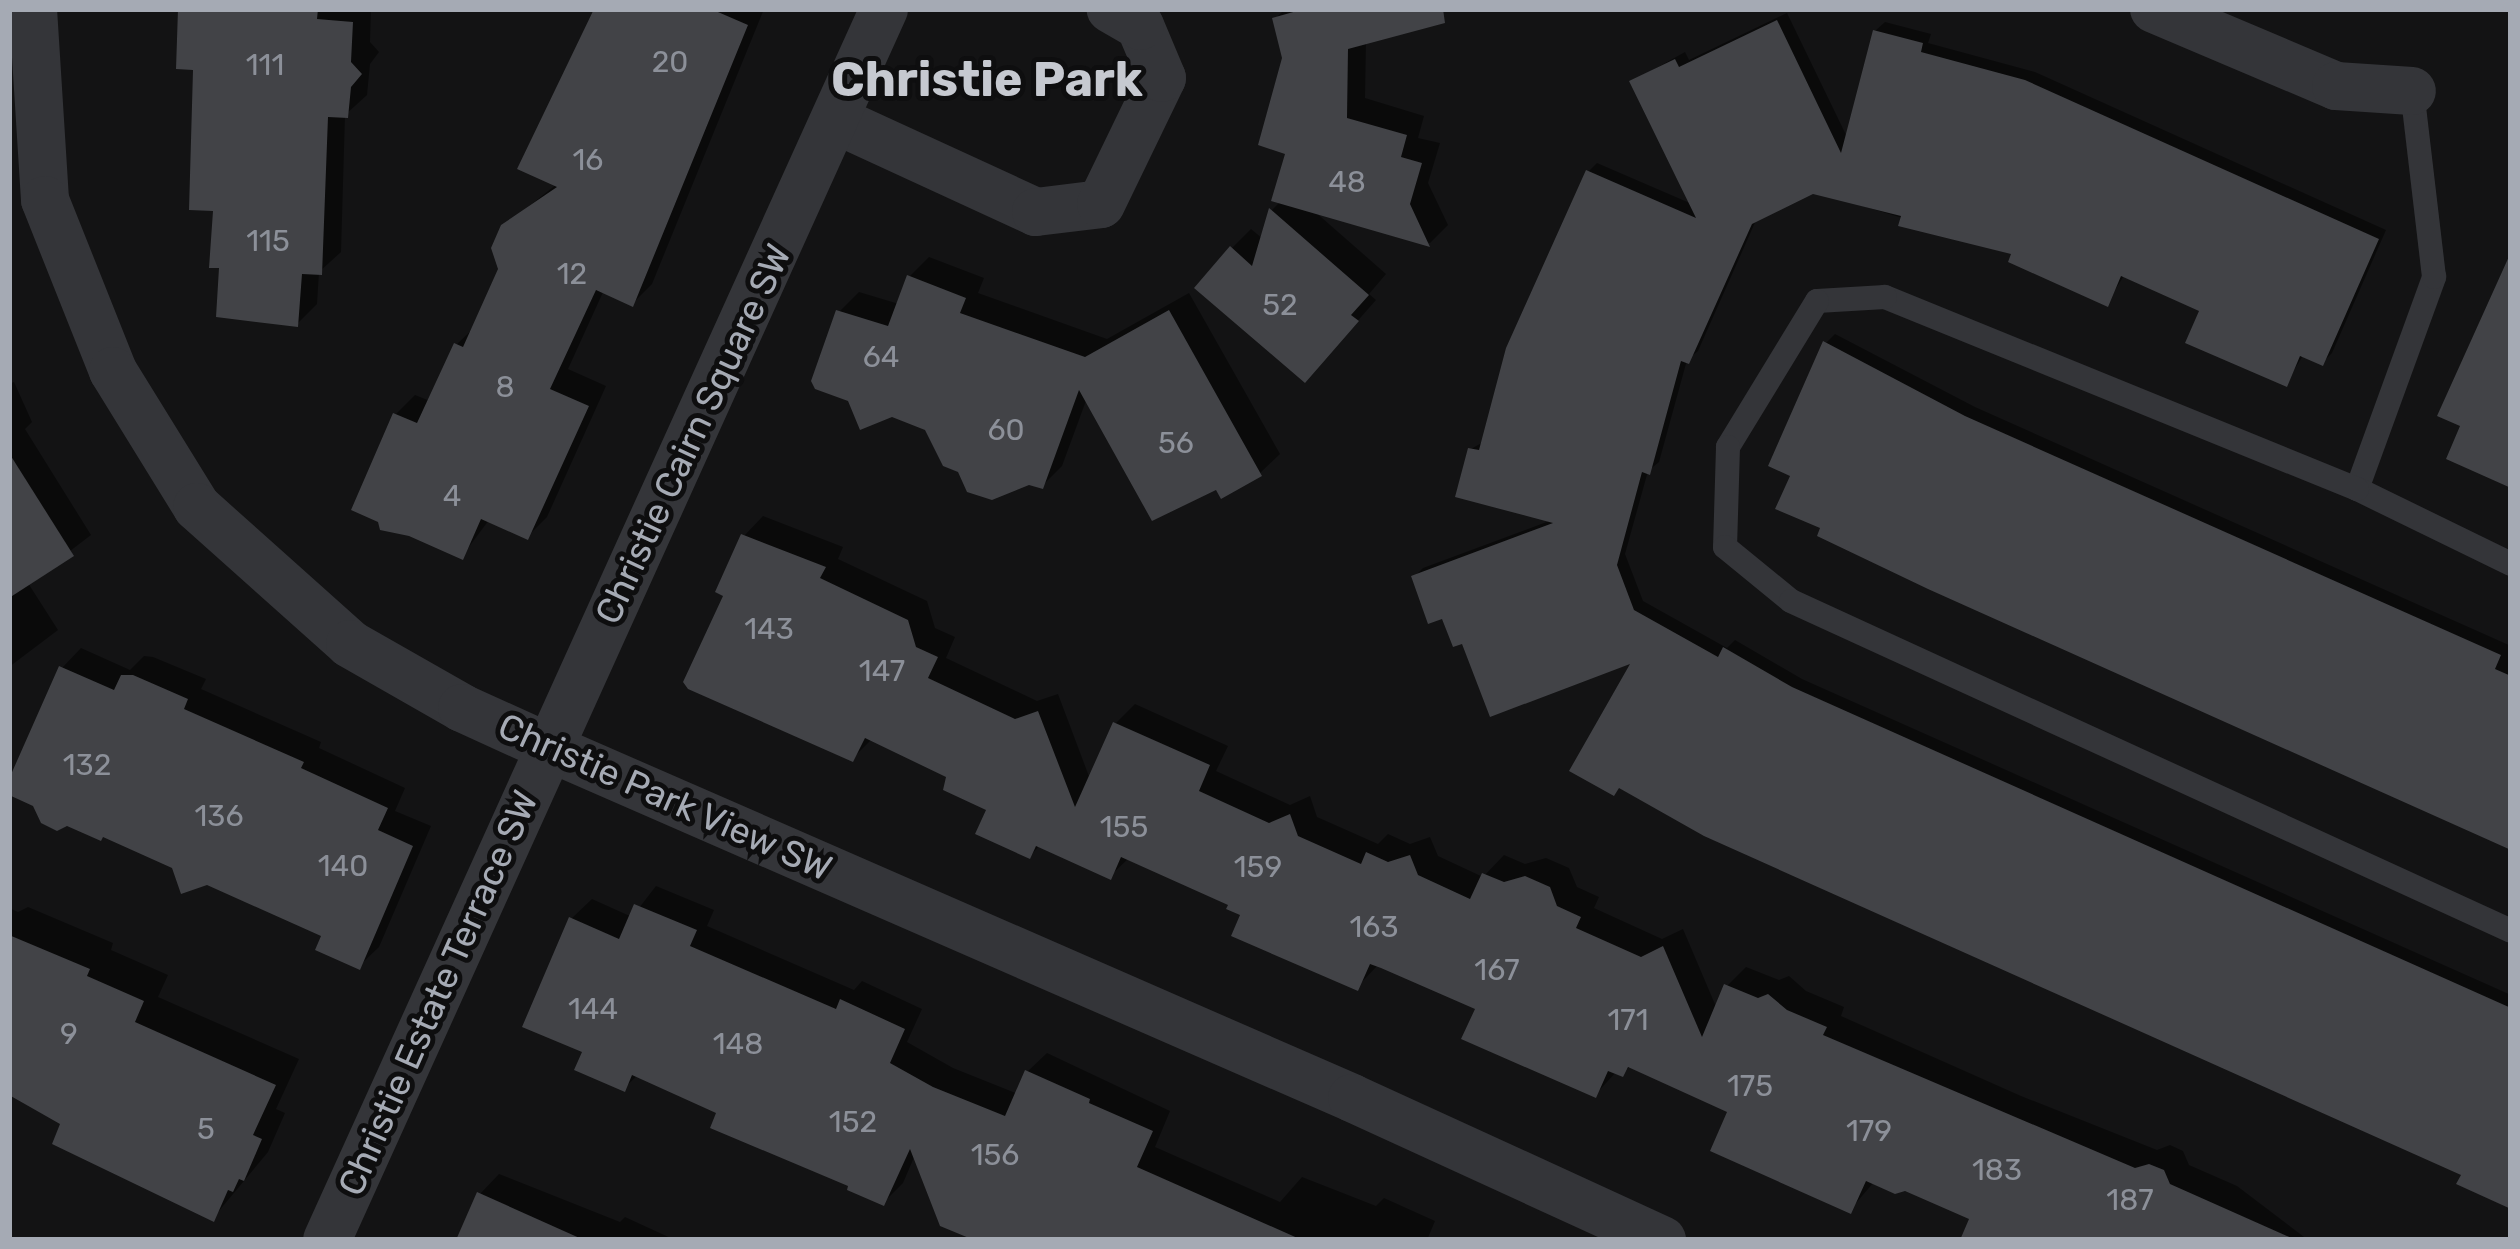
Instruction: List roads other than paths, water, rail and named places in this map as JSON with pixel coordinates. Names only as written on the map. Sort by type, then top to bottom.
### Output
[{"type":"street","name":"Christie Park View SW","points":[[32,9],[45,200],[113,371],[197,507],[350,644],[462,707],[548,747],[1662,1240]]},
{"type":"street","name":"Christie Cairn Square SW","points":[[548,747],[838,121],[884,9]]},
{"type":"street","points":[[838,121],[1036,212],[1102,204],[1162,78],[1140,26],[1111,9]]},
{"type":"street","points":[[2154,9],[2336,86],[2412,91]]},
{"type":"street","name":"Christie Estate Terrace SW","points":[[328,1240],[548,747]]},
{"type":"lane","points":[[2356,489],[2434,277],[2412,91]]},
{"type":"lane","points":[[2511,564],[2356,489],[1885,297],[1816,301],[1728,447],[1725,547],[1791,601],[2511,931]]},
{"type":"district","name":"Christie Park","points":[[987,80]]}]
